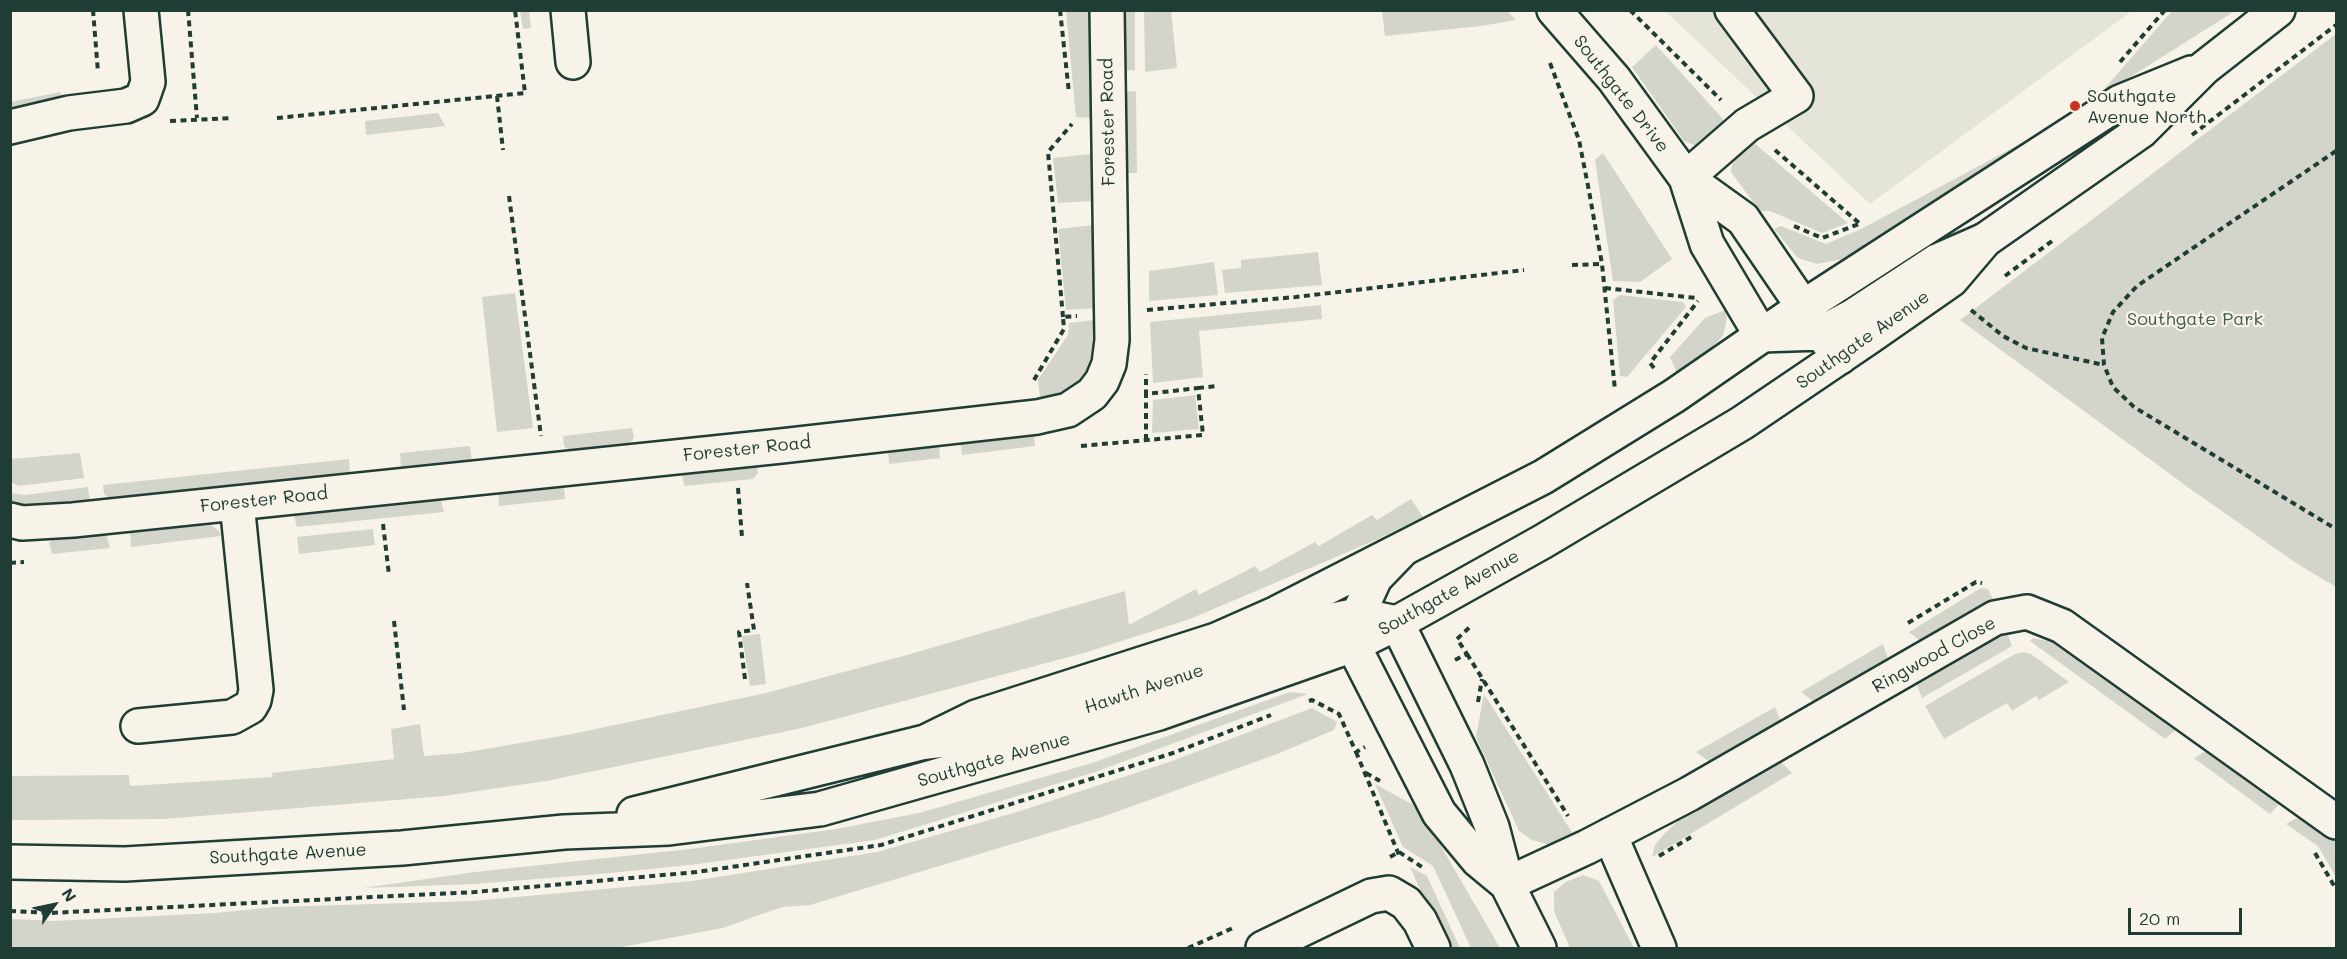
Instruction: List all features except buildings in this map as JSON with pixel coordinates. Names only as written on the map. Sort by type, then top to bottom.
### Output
[{"type":"street","points":[[10,127],[134,104],[142,99],[146,92],[141,10]]},
{"type":"street","points":[[567,10],[573,63]]},
{"type":"street","name":"Forester Road","points":[[10,520],[22,523],[73,520],[1061,413],[1082,403],[1102,381],[1109,364],[1112,313],[1107,10]]},
{"type":"street","name":"Southgate Drive","points":[[1554,10],[1614,79],[1686,178],[1743,219],[1821,332]]},
{"type":"street","points":[[1686,178],[1747,125],[1796,96],[1732,10]]},
{"type":"street","name":"Southgate Avenue","points":[[564,832],[925,742],[976,717],[1216,640],[1401,551],[1543,477],[1674,396],[1761,335],[1821,332],[1951,280],[1985,240],[2141,131],[2204,68],[2278,10]]},
{"type":"street","name":"Southgate Avenue","points":[[10,862],[136,863],[402,848],[564,832],[669,828],[820,809],[1159,713],[1355,630],[1397,623],[1542,542],[1742,423],[1821,332],[2120,102],[2204,68]]},
{"type":"street","name":"Southgate Drive","points":[[1686,178],[1707,244],[1761,335]]},
{"type":"street","points":[[138,726],[232,717],[250,707],[254,700],[256,690],[237,503]]},
{"type":"street","points":[[1401,551],[1375,578],[1355,630],[1439,813],[1478,860],[1507,884]]},
{"type":"street","name":"Ringwood Close","points":[[1507,884],[1598,841],[1765,752],[1995,618],[2027,612],[2062,626],[2337,822]]},
{"type":"street","points":[[1397,623],[1467,765],[1492,827],[1507,884],[1539,948]]},
{"type":"street","name":"Hawth Avenue","points":[[925,742],[982,736],[1105,703],[1231,660],[1297,632],[1355,630]]},
{"type":"street","points":[[1598,841],[1627,875],[1659,948]]},
{"type":"street","points":[[1263,948],[1371,896],[1389,893],[1406,903],[1420,921],[1433,948]]},
{"type":"path","points":[[93,10],[103,109]]},
{"type":"path","points":[[188,10],[197,118]]},
{"type":"path","points":[[277,118],[525,93],[515,10]]},
{"type":"path","points":[[1060,10],[1070,101]]},
{"type":"path","points":[[1630,10],[1747,125],[1860,224],[1870,218]]},
{"type":"path","points":[[2112,71],[2165,10]]},
{"type":"path","points":[[1544,52],[1579,140],[1602,264],[1616,402]]},
{"type":"path","points":[[497,96],[503,150]]},
{"type":"path","points":[[1063,317],[1048,152],[1072,124],[1071,113]]},
{"type":"path","points":[[2337,151],[2137,286],[2113,312],[2102,338],[2104,365],[2113,387],[2134,407],[2337,529]]},
{"type":"path","points":[[509,196],[544,470]]},
{"type":"path","points":[[1572,265],[1602,264]]},
{"type":"path","points":[[1296,297],[1524,270]]},
{"type":"path","points":[[1605,288],[1700,298]]},
{"type":"path","points":[[1144,298],[1144,310]]},
{"type":"path","points":[[1966,306],[2003,336],[2026,348],[2104,365]]},
{"type":"path","points":[[1643,370],[1650,363]]},
{"type":"path","points":[[1146,370],[1146,440]]},
{"type":"path","points":[[1022,382],[1034,381],[1037,417]]},
{"type":"path","points":[[1146,394],[1216,386]]},
{"type":"path","points":[[1076,446],[1203,435],[1198,388]]},
{"type":"path","points":[[529,435],[552,432]]},
{"type":"path","points":[[737,484],[742,537]]},
{"type":"path","points":[[383,523],[389,575]]},
{"type":"path","points":[[745,679],[739,632],[754,630],[747,583]]},
{"type":"path","points":[[394,621],[404,710]]},
{"type":"path","points":[[1467,654],[1482,679],[1598,841]]},
{"type":"path","points":[[1356,752],[1399,852],[1389,893]]},
{"type":"path","points":[[1627,875],[1697,834]]},
{"type":"path","points":[[2313,850],[2337,888]]},
{"type":"shaded area","points":[[1665,11],[2132,11],[1870,204]]},
{"type":"green space","points":[[520,11],[529,11],[531,28],[523,29]]},
{"type":"green space","points":[[1066,11],[1091,11],[1092,118],[1076,117]]},
{"type":"green space","points":[[1119,11],[1135,11],[1135,70],[1120,71]]},
{"type":"green space","points":[[1144,11],[1171,11],[1177,68],[1145,72]]},
{"type":"green space","points":[[1382,11],[1507,11],[1516,20],[1385,36]]},
{"type":"green space","points":[[2172,11],[2235,11],[2108,91],[2105,88]]},
{"type":"green space","name":"Southgate Park","points":[[2336,34],[2336,587],[2296,563],[2189,488],[1960,320]]},
{"type":"green space","points":[[1656,45],[1723,119],[1724,127],[1708,144],[1696,146],[1684,141],[1632,67]]},
{"type":"green space","points":[[1136,91],[1137,173],[1123,173],[1121,92]]},
{"type":"green space","points":[[60,92],[63,100],[11,113],[11,102]]},
{"type":"green space","points":[[438,113],[445,126],[366,135],[365,121]]},
{"type":"green space","points":[[2035,136],[2024,149],[1843,259],[1817,264],[1798,258],[1774,229],[1781,226],[1826,244],[1861,229]]},
{"type":"green space","points":[[1752,141],[1848,223],[1822,233],[1770,211],[1760,211],[1731,172],[1733,158]]},
{"type":"green space","points":[[1603,153],[1672,259],[1640,282],[1613,281],[1595,160]]},
{"type":"green space","points":[[1091,154],[1093,201],[1058,203],[1053,158]]},
{"type":"green space","points":[[1094,225],[1096,308],[1066,310],[1058,229]]},
{"type":"green space","points":[[1318,252],[1322,285],[1225,293],[1222,270],[1241,268],[1241,260]]},
{"type":"green space","points":[[1214,262],[1218,295],[1149,301],[1149,271]]},
{"type":"green space","points":[[515,293],[533,428],[497,432],[482,297]]},
{"type":"green space","points":[[1620,295],[1683,302],[1686,307],[1627,377],[1620,376],[1613,300]]},
{"type":"green space","points":[[1321,305],[1322,319],[1199,331],[1203,377],[1153,383],[1150,322]]},
{"type":"green space","points":[[1725,310],[1727,318],[1723,336],[1709,350],[1677,373],[1670,357],[1705,318]]},
{"type":"green space","points":[[1094,320],[1091,357],[1085,372],[1075,386],[1061,394],[1040,399],[1038,380],[1068,335],[1069,323]]},
{"type":"green space","points":[[1195,395],[1199,429],[1152,433],[1153,400]]},
{"type":"green space","points":[[632,428],[634,438],[629,444],[570,451],[564,446],[563,436]]},
{"type":"green space","points":[[1034,433],[1035,446],[962,455],[960,441]]},
{"type":"green space","points":[[939,445],[940,458],[889,464],[888,451]]},
{"type":"green space","points":[[470,446],[472,462],[401,469],[400,453]]},
{"type":"green space","points":[[80,453],[84,478],[19,486],[11,482],[11,459]]},
{"type":"green space","points":[[349,459],[350,474],[114,502],[104,494],[103,485]]},
{"type":"green space","points":[[751,463],[757,467],[758,473],[753,479],[684,486],[682,472]]},
{"type":"green space","points":[[564,486],[565,499],[499,506],[498,492]]},
{"type":"green space","points":[[88,487],[90,504],[11,509],[10,493],[25,495]]},
{"type":"green space","points":[[440,497],[444,512],[297,527],[294,516],[301,512]]},
{"type":"green space","points":[[1411,499],[1423,517],[1376,540],[1190,619],[1084,653],[802,728],[546,781],[444,796],[164,819],[11,820],[11,776],[129,775],[130,786],[273,777],[272,773],[394,759],[391,729],[420,724],[424,756],[462,753],[572,734],[766,693],[914,653],[1125,591],[1129,625],[1196,589],[1199,595],[1255,566],[1260,572],[1315,542],[1319,546],[1372,515],[1377,520]]},
{"type":"green space","points":[[197,522],[211,525],[219,531],[221,536],[131,547],[130,531]]},
{"type":"green space","points":[[373,529],[375,545],[299,554],[297,537]]},
{"type":"green space","points":[[102,534],[107,537],[110,548],[52,554],[49,543],[53,539]]},
{"type":"green space","points":[[1981,588],[1988,589],[1993,599],[1928,638],[1919,640],[1909,632]]},
{"type":"green space","points":[[2007,633],[2012,646],[1922,698],[1917,685]]},
{"type":"green space","points":[[760,634],[766,684],[750,686],[742,636]]},
{"type":"green space","points":[[2033,638],[2061,644],[2178,728],[2165,739],[2030,641]]},
{"type":"green space","points":[[1883,644],[1888,659],[1883,665],[1822,701],[1814,702],[1801,692]]},
{"type":"green space","points":[[2023,652],[2031,654],[2069,682],[2039,700],[2036,696],[2012,711],[2007,703],[1944,739],[1925,706],[2015,654]]},
{"type":"green space","points":[[1290,692],[1308,694],[1095,772],[875,840],[690,865],[600,874],[474,884],[363,888],[475,872],[690,849],[836,829],[919,813],[1092,763]]},
{"type":"green space","points":[[1484,694],[1575,837],[1559,843],[1547,844],[1532,840],[1519,831],[1476,737]]},
{"type":"green space","points":[[1775,707],[1781,721],[1778,727],[1714,762],[1710,762],[1696,752]]},
{"type":"green space","points":[[1312,708],[1337,722],[1334,730],[1277,754],[1102,817],[810,905],[782,907],[723,928],[616,948],[11,948],[11,919],[54,921],[215,913],[275,907],[473,901],[692,881],[877,852],[1017,812],[1172,761]]},
{"type":"green space","points":[[2208,750],[2281,802],[2270,814],[2194,758]]},
{"type":"green space","points":[[1781,762],[1792,773],[1652,857],[1655,845],[1683,816]]},
{"type":"green space","points":[[1375,784],[1419,808],[1500,948],[1471,948],[1433,866],[1403,847]]},
{"type":"green space","points":[[2302,815],[2336,842],[2336,877],[2318,846],[2286,824]]},
{"type":"green space","points":[[1410,867],[1427,876],[1460,948],[1446,948]]},
{"type":"green space","points":[[1583,875],[1599,881],[1634,948],[1570,948],[1554,911],[1554,892],[1566,882]]},
{"type":"place","name":"Southgate Avenue North","points":[[2075,106]]}]
